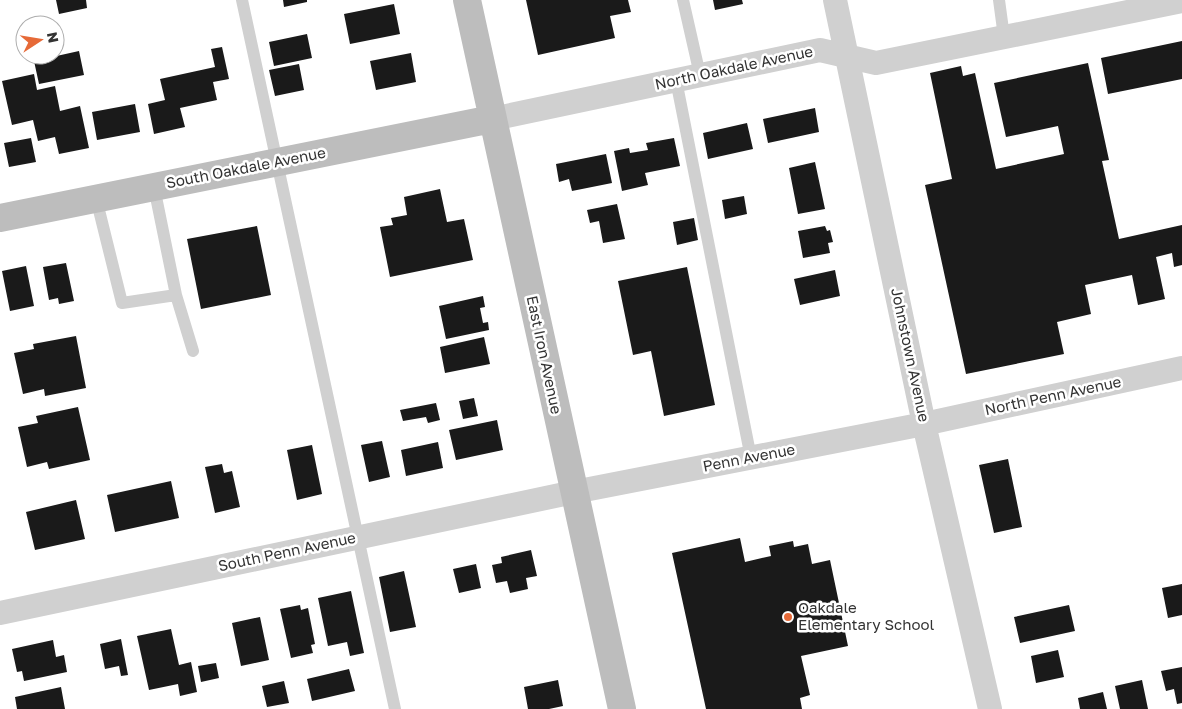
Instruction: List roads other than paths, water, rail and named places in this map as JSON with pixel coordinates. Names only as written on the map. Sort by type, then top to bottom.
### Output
[{"type":"street","name":"East Iron Avenue","points":[[467,0],[622,709]]},
{"type":"street","name":"Johnstown Avenue","points":[[835,0],[924,424],[990,709]]},
{"type":"street","name":"North Oakdale Avenue","points":[[492,118],[820,50],[876,63],[1182,1]]},
{"type":"street","name":"South Oakdale Avenue","points":[[0,218],[492,118]]},
{"type":"street","name":"North Penn Avenue","points":[[924,424],[1182,368]]},
{"type":"street","name":"Penn Avenue","points":[[574,492],[924,424]]},
{"type":"street","name":"South Penn Avenue","points":[[0,613],[574,492]]},
{"type":"lane","points":[[242,0],[395,709]]},
{"type":"lane","points":[[683,0],[700,75]]},
{"type":"lane","points":[[999,0],[1004,37]]},
{"type":"lane","points":[[676,80],[751,458]]},
{"type":"lane","points":[[154,187],[176,295],[194,351]]},
{"type":"lane","points":[[96,198],[122,302],[176,295]]},
{"type":"place","name":"Oakdale Elementary School","points":[[788,617]]}]
